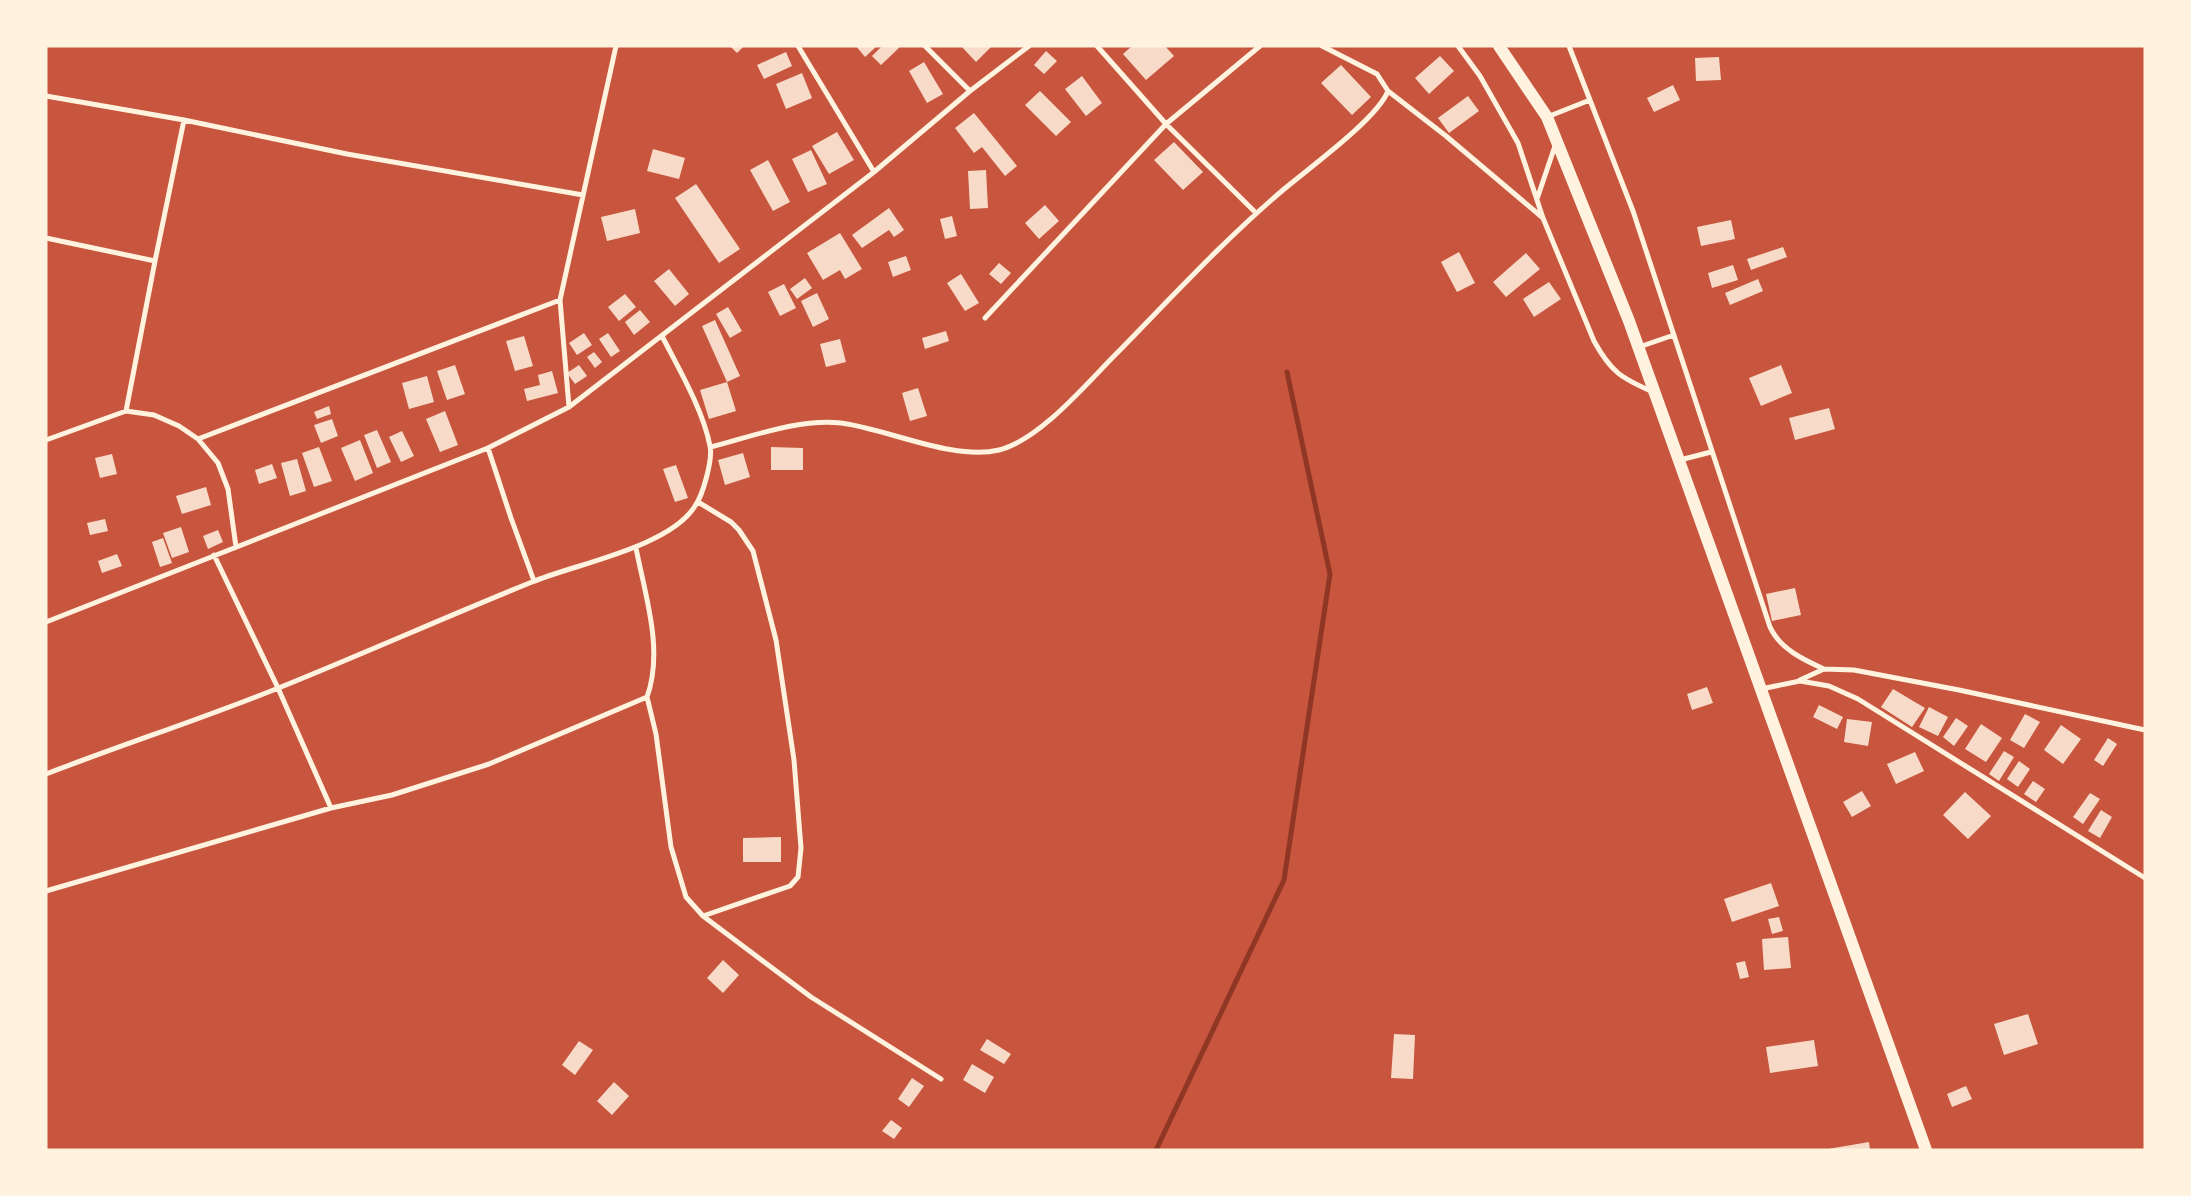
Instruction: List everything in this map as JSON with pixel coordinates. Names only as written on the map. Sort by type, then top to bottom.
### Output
[{"type":"main road","points":[[1498,46],[1547,117],[1638,348],[1926,1150]]},
{"type":"street","points":[[569,407],[560,300],[616,46]]},
{"type":"street","points":[[798,46],[874,172]]},
{"type":"street","points":[[925,46],[970,91]]},
{"type":"street","points":[[46,622],[488,448],[569,407],[874,172],[970,91],[1028,46]]},
{"type":"street","points":[[1097,46],[1166,124],[1256,213]]},
{"type":"street","points":[[985,318],[1166,124],[1260,46]]},
{"type":"street","points":[[1322,46],[1376,74],[1388,91],[1446,136],[1543,218]]},
{"type":"street","points":[[1458,46],[1480,76],[1518,143],[1543,218],[1594,342],[1604,358],[1622,378],[1655,393]]},
{"type":"street","points":[[1569,46],[1634,211],[1711,452],[1773,635],[1799,658],[1824,669],[1854,670],[2145,730]]},
{"type":"street","points":[[711,447],[796,425],[816,423],[840,423],[956,450],[991,451],[1014,446],[1029,436],[1069,401],[1256,213],[1360,125],[1382,103],[1388,91]]},
{"type":"street","points":[[46,96],[184,120],[347,154],[583,195]]},
{"type":"street","points":[[1547,117],[1590,100]]},
{"type":"street","points":[[126,411],[184,120]]},
{"type":"street","points":[[1537,200],[1556,142]]},
{"type":"street","points":[[46,238],[155,260]]},
{"type":"street","points":[[198,439],[560,300]]},
{"type":"street","points":[[1638,348],[1674,335]]},
{"type":"street","points":[[46,774],[278,688],[534,581],[636,548],[680,521],[688,515],[698,502],[703,488],[711,447],[692,394],[662,336]]},
{"type":"street","points":[[46,440],[126,411],[154,415],[179,426],[198,439],[218,463],[228,489],[236,547]]},
{"type":"street","points":[[488,448],[534,581]]},
{"type":"street","points":[[1679,460],[1711,452]]},
{"type":"street","points":[[698,502],[731,522],[739,530],[753,551],[776,640],[794,760],[800,848],[798,877],[790,886],[703,916]]},
{"type":"street","points":[[636,548],[652,634],[653,679],[647,697],[656,734],[671,847],[686,897],[703,916],[811,997],[941,1079]]},
{"type":"street","points":[[214,555],[278,688],[331,808]]},
{"type":"street","points":[[1761,689],[1800,681],[1824,669]]},
{"type":"street","points":[[1800,681],[1829,686],[1858,699],[2145,878]]},
{"type":"street","points":[[46,891],[331,808],[392,795],[488,764],[647,697]]},
{"type":"building","points":[[730,46],[744,46],[737,53]]},
{"type":"building","points":[[856,46],[877,46],[865,57]]},
{"type":"building","points":[[882,46],[901,46],[881,65],[872,56]]},
{"type":"building","points":[[961,46],[992,46],[976,62]]},
{"type":"building","points":[[1132,46],[1165,46],[1174,56],[1146,80],[1123,54]]},
{"type":"building","points":[[1046,51],[1057,61],[1044,74],[1034,65]]},
{"type":"building","points":[[786,52],[792,66],[764,79],[757,65]]},
{"type":"building","points":[[1440,56],[1454,71],[1429,94],[1415,78]]},
{"type":"building","points":[[1719,57],[1721,80],[1696,81],[1695,58]]},
{"type":"building","points":[[924,62],[943,94],[927,103],[909,71]]},
{"type":"building","points":[[1341,65],[1371,97],[1352,115],[1321,83]]},
{"type":"building","points":[[802,73],[812,98],[786,109],[776,84]]},
{"type":"building","points":[[1082,76],[1102,103],[1086,116],[1065,89]]},
{"type":"building","points":[[1673,85],[1680,100],[1654,112],[1647,98]]},
{"type":"building","points":[[1040,91],[1071,122],[1056,136],[1025,105]]},
{"type":"building","points":[[1468,96],[1479,111],[1449,133],[1438,118]]},
{"type":"building","points":[[974,113],[1017,166],[1005,176],[982,147],[974,153],[955,128]]},
{"type":"building","points":[[837,132],[854,160],[829,174],[812,146]]},
{"type":"building","points":[[1174,142],[1203,172],[1183,190],[1154,160]]},
{"type":"building","points":[[653,149],[685,158],[679,179],[647,171]]},
{"type":"building","points":[[811,150],[827,184],[808,192],[792,159]]},
{"type":"building","points":[[768,160],[790,202],[773,211],[750,170]]},
{"type":"building","points":[[986,170],[988,208],[970,209],[968,171]]},
{"type":"building","points":[[696,184],[740,249],[719,263],[675,198]]},
{"type":"building","points":[[1045,205],[1059,221],[1039,239],[1025,223]]},
{"type":"building","points":[[889,208],[904,230],[894,237],[889,230],[862,248],[852,235]]},
{"type":"building","points":[[635,209],[640,233],[607,241],[601,217]]},
{"type":"building","points":[[952,216],[957,236],[945,239],[940,219]]},
{"type":"building","points":[[1731,220],[1735,239],[1701,246],[1697,227]]},
{"type":"building","points":[[840,233],[862,269],[845,279],[840,270],[823,280],[807,253]]},
{"type":"building","points":[[1783,247],[1787,257],[1751,270],[1747,259]]},
{"type":"building","points":[[1459,252],[1475,283],[1457,292],[1441,262]]},
{"type":"building","points":[[1526,253],[1540,269],[1506,297],[1493,282]]},
{"type":"building","points":[[906,256],[911,270],[893,277],[888,262]]},
{"type":"building","points":[[999,263],[1011,273],[1001,284],[989,274]]},
{"type":"building","points":[[1733,265],[1738,280],[1712,288],[1708,273]]},
{"type":"building","points":[[669,269],[689,294],[675,306],[654,281]]},
{"type":"building","points":[[961,274],[979,303],[965,311],[947,283]]},
{"type":"building","points":[[805,278],[812,288],[797,299],[790,289]]},
{"type":"building","points":[[1758,279],[1763,291],[1730,305],[1725,293]]},
{"type":"building","points":[[1549,282],[1561,299],[1534,317],[1523,299]]},
{"type":"building","points":[[784,284],[796,308],[780,316],[768,292]]},
{"type":"building","points":[[817,293],[829,319],[813,327],[801,301]]},
{"type":"building","points":[[625,294],[636,307],[619,321],[608,307]]},
{"type":"building","points":[[728,307],[742,331],[730,338],[716,314]]},
{"type":"building","points":[[640,310],[650,322],[634,335],[625,322]]},
{"type":"building","points":[[715,320],[740,376],[727,382],[702,326]]},
{"type":"building","points":[[946,331],[949,341],[925,349],[922,338]]},
{"type":"building","points":[[584,333],[592,345],[577,355],[569,343]]},
{"type":"building","points":[[608,333],[620,351],[611,357],[599,339]]},
{"type":"building","points":[[524,336],[533,366],[515,371],[506,341]]},
{"type":"building","points":[[840,339],[846,362],[826,367],[820,344]]},
{"type":"building","points":[[594,352],[602,362],[595,368],[587,357]]},
{"type":"building","points":[[455,365],[465,394],[447,400],[437,371]]},
{"type":"building","points":[[579,365],[587,376],[575,384],[567,373]]},
{"type":"building","points":[[1781,365],[1792,393],[1761,406],[1749,378]]},
{"type":"building","points":[[552,371],[558,393],[527,401],[524,389],[540,385],[538,375]]},
{"type":"building","points":[[427,376],[434,402],[409,409],[402,383]]},
{"type":"building","points":[[727,382],[736,411],[709,419],[700,390]]},
{"type":"building","points":[[918,388],[927,416],[910,421],[902,393]]},
{"type":"building","points":[[329,406],[331,414],[317,419],[314,412]]},
{"type":"building","points":[[1829,408],[1835,429],[1795,440],[1789,418]]},
{"type":"building","points":[[445,411],[458,445],[440,452],[426,419]]},
{"type":"building","points":[[332,419],[338,436],[321,443],[314,425]]},
{"type":"building","points":[[377,430],[391,462],[377,468],[364,435]]},
{"type":"building","points":[[402,431],[414,456],[401,462],[389,437]]},
{"type":"building","points":[[360,440],[373,473],[355,481],[341,448]]},
{"type":"building","points":[[319,447],[332,481],[314,487],[302,453]]},
{"type":"building","points":[[771,447],[803,448],[803,470],[771,470]]},
{"type":"building","points":[[743,453],[750,477],[725,485],[718,460]]},
{"type":"building","points":[[112,454],[117,474],[100,478],[95,458]]},
{"type":"building","points":[[297,459],[306,491],[290,496],[281,463]]},
{"type":"building","points":[[272,464],[277,478],[259,484],[255,470]]},
{"type":"building","points":[[676,465],[688,498],[675,502],[663,469]]},
{"type":"building","points":[[206,487],[211,505],[182,514],[176,496]]},
{"type":"building","points":[[105,519],[108,531],[90,535],[87,523]]},
{"type":"building","points":[[181,527],[189,552],[172,558],[163,533]]},
{"type":"building","points":[[218,530],[223,542],[208,549],[203,536]]},
{"type":"building","points":[[163,538],[172,563],[160,567],[152,542]]},
{"type":"building","points":[[117,554],[122,566],[102,573],[98,561]]},
{"type":"building","points":[[1795,588],[1801,615],[1772,621],[1766,594]]},
{"type":"building","points":[[1707,687],[1713,703],[1692,710],[1687,694]]},
{"type":"building","points":[[1893,689],[1925,708],[1912,727],[1881,707]]},
{"type":"building","points":[[1819,705],[1843,717],[1837,729],[1813,717]]},
{"type":"building","points":[[1929,707],[1948,717],[1938,736],[1919,727]]},
{"type":"building","points":[[2025,714],[2040,722],[2024,748],[2010,740]]},
{"type":"building","points":[[1956,718],[1968,726],[1954,746],[1943,737]]},
{"type":"building","points":[[1847,719],[1872,722],[1868,746],[1844,742]]},
{"type":"building","points":[[1981,724],[2002,738],[1986,762],[1965,749]]},
{"type":"building","points":[[2061,725],[2081,739],[2063,764],[2044,750]]},
{"type":"building","points":[[2108,738],[2117,744],[2103,766],[2094,760]]},
{"type":"building","points":[[2004,751],[2014,757],[1999,781],[1989,774]]},
{"type":"building","points":[[1915,752],[1924,771],[1896,784],[1887,764]]},
{"type":"building","points":[[2019,761],[2030,769],[2018,787],[2007,779]]},
{"type":"building","points":[[2033,781],[2045,789],[2036,802],[2024,794]]},
{"type":"building","points":[[1862,791],[1871,806],[1852,817],[1843,802]]},
{"type":"building","points":[[1965,792],[1991,816],[1968,839],[1943,815]]},
{"type":"building","points":[[2090,793],[2100,799],[2083,824],[2073,817]]},
{"type":"building","points":[[2101,810],[2112,817],[2100,838],[2088,831]]},
{"type":"building","points":[[781,837],[781,862],[743,862],[743,838]]},
{"type":"building","points":[[1771,883],[1779,906],[1732,922],[1724,899]]},
{"type":"building","points":[[1779,917],[1783,931],[1772,934],[1768,919]]},
{"type":"building","points":[[1788,937],[1791,968],[1764,970],[1762,939]]},
{"type":"building","points":[[723,960],[739,975],[723,993],[707,978]]},
{"type":"building","points":[[1745,961],[1749,977],[1740,979],[1736,963]]},
{"type":"building","points":[[2028,1014],[2038,1044],[2004,1055],[1994,1024]]},
{"type":"building","points":[[1394,1034],[1415,1035],[1413,1079],[1391,1078]]},
{"type":"building","points":[[987,1039],[1011,1054],[1004,1064],[980,1050]]},
{"type":"building","points":[[1814,1040],[1818,1066],[1770,1073],[1766,1047]]},
{"type":"building","points":[[579,1041],[593,1050],[575,1075],[562,1065]]},
{"type":"building","points":[[972,1064],[994,1077],[985,1093],[963,1080]]},
{"type":"building","points":[[912,1078],[924,1086],[909,1107],[898,1099]]},
{"type":"building","points":[[614,1082],[629,1096],[612,1115],[597,1101]]},
{"type":"building","points":[[1966,1086],[1972,1099],[1952,1107],[1947,1094]]},
{"type":"building","points":[[891,1120],[902,1128],[894,1139],[882,1131]]},
{"type":"building","points":[[1869,1142],[1870,1150],[1828,1149]]},
{"type":"waterway","points":[[1156,1150],[1284,880],[1330,574],[1287,372]]}]
